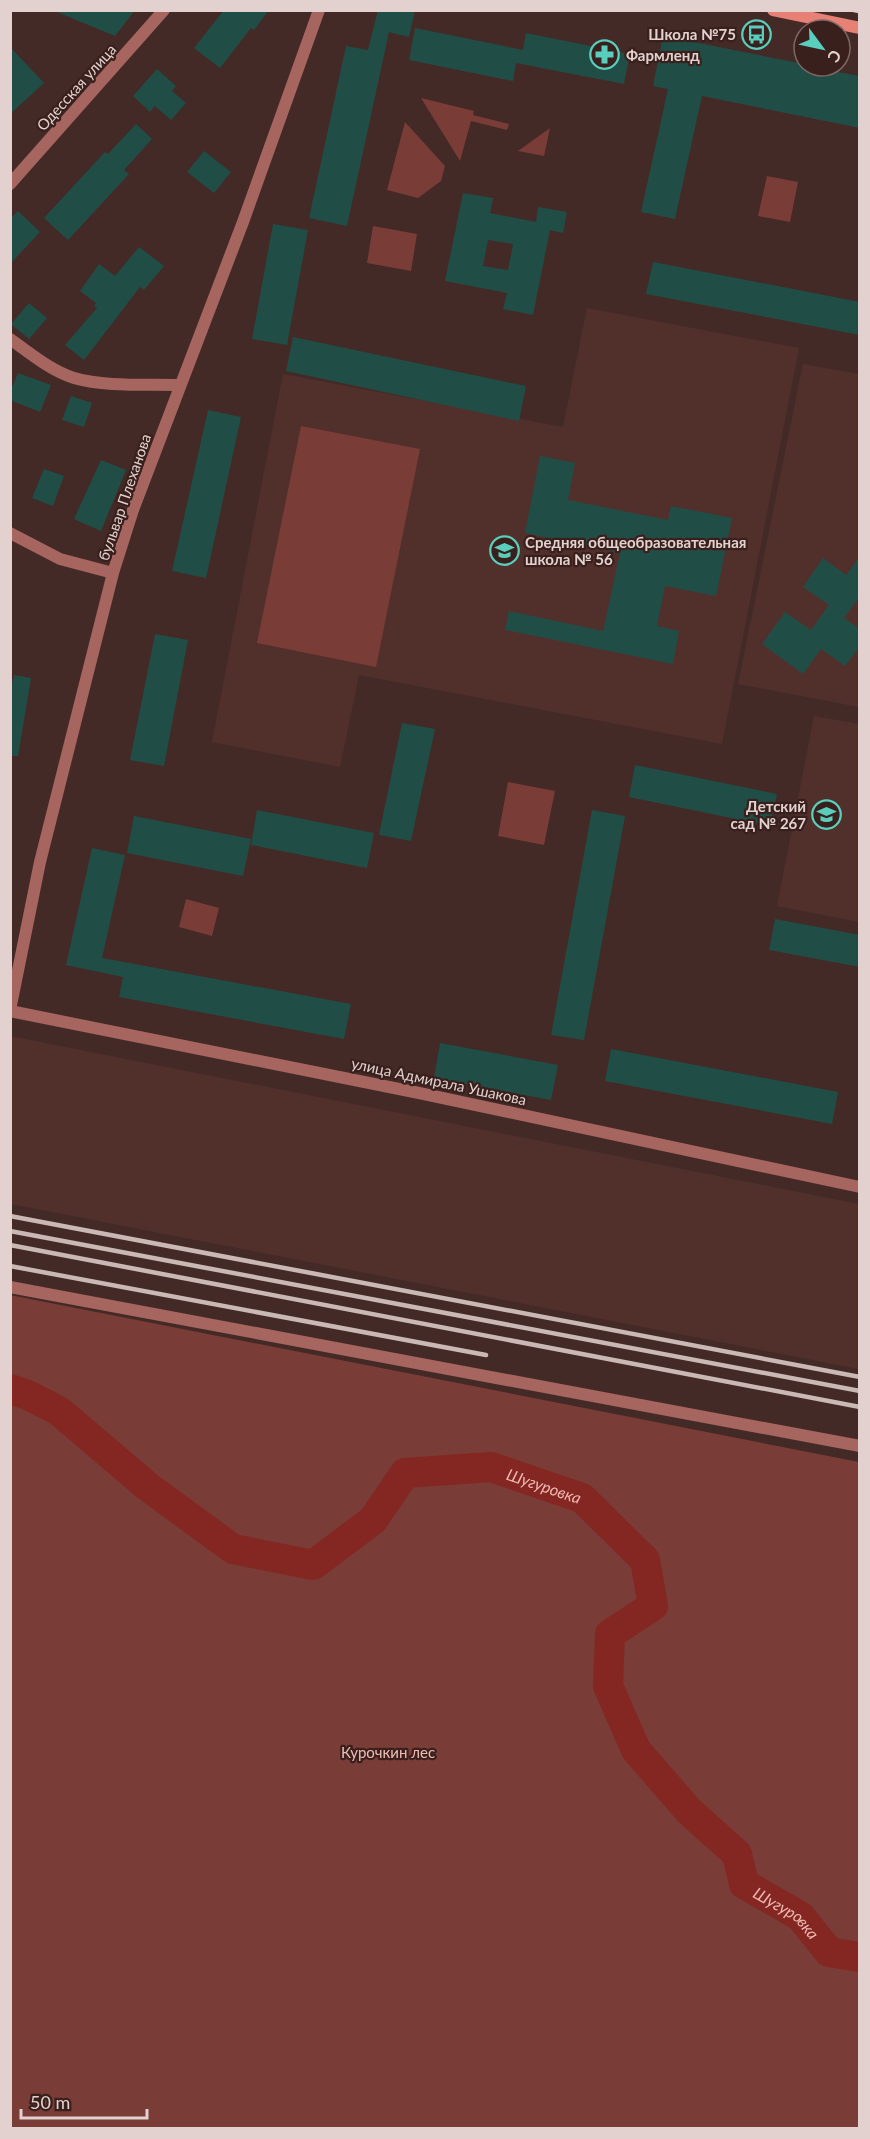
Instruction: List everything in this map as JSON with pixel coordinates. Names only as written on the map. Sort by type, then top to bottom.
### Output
[{"type":"main road","points":[[773,10],[860,28]]},
{"type":"street","name":"Одесская улица","points":[[10,184],[164,10]]},
{"type":"street","name":"бульвар Плеханова","points":[[10,1011],[40,862],[113,573],[133,510],[243,222],[319,10]]},
{"type":"street","points":[[10,339],[73,378],[99,382],[180,385]]},
{"type":"street","points":[[10,533],[60,560],[113,573]]},
{"type":"street","name":"улица Адмирала Ушакова","points":[[10,1011],[485,1106],[860,1187]]},
{"type":"street","points":[[10,1287],[860,1446]]},
{"type":"shaded area","name":"Средняя общеобразовательная школа № 56","points":[[587,308],[799,348],[722,744],[359,675],[340,767],[212,742],[283,374],[563,427]]},
{"type":"shaded area","points":[[803,364],[859,374],[859,707],[738,684]]},
{"type":"shaded area","name":"Детский сад № 267","points":[[814,716],[859,724],[859,922],[777,906]]},
{"type":"shaded area","points":[[10,1036],[859,1204],[859,1369],[11,1204]]},
{"type":"green space","points":[[421,98],[474,111],[473,115],[509,124],[507,130],[471,121],[460,161]]},
{"type":"green space","points":[[405,122],[445,166],[441,181],[418,198],[387,190]]},
{"type":"green space","points":[[550,128],[544,156],[518,151]]},
{"type":"green space","points":[[767,176],[798,182],[790,222],[758,216]]},
{"type":"green space","points":[[373,226],[417,234],[411,271],[367,263]]},
{"type":"green space","points":[[301,426],[420,449],[376,667],[257,643]]},
{"type":"green space","points":[[508,782],[555,791],[544,845],[498,836]]},
{"type":"green space","points":[[186,899],[219,908],[212,936],[179,927]]},
{"type":"green space","name":"Курочкин лес","points":[[10,1295],[859,1462],[859,2128],[11,2128]]},
{"type":"building","points":[[52,10],[135,10],[115,36]]},
{"type":"building","points":[[224,10],[269,10],[254,30],[251,28],[220,68],[194,48]]},
{"type":"building","points":[[378,10],[415,10],[409,37],[389,32],[347,226],[309,218],[346,46],[368,50]]},
{"type":"building","points":[[415,28],[523,50],[526,33],[630,54],[624,84],[516,63],[513,81],[409,60]]},
{"type":"building","points":[[663,36],[792,62],[792,78],[860,76],[860,128],[702,96],[675,219],[641,212],[668,89],[653,86]]},
{"type":"building","points":[[10,47],[44,83],[10,114]]},
{"type":"building","points":[[157,69],[176,86],[172,91],[186,103],[171,120],[155,106],[150,112],[133,96]]},
{"type":"building","points":[[136,124],[152,139],[124,170],[129,174],[68,240],[44,218],[105,152],[108,154]]},
{"type":"building","points":[[204,151],[231,172],[214,193],[187,172]]},
{"type":"building","points":[[463,193],[493,198],[490,213],[536,222],[538,207],[567,212],[563,233],[550,230],[533,315],[503,309],[507,293],[445,281]],"holes":[[[488,240],[513,244],[508,270],[483,266]]]},
{"type":"building","points":[[18,211],[40,232],[10,264],[10,219]]},
{"type":"building","points":[[273,224],[308,230],[287,345],[252,339]]},
{"type":"building","points":[[139,247],[164,266],[144,290],[140,287],[84,360],[65,345],[97,308],[94,306],[96,303],[80,291],[99,264],[115,276]]},
{"type":"building","points":[[653,262],[860,302],[860,335],[646,294]]},
{"type":"building","points":[[29,303],[47,318],[29,339],[11,324]]},
{"type":"building","points":[[293,337],[526,386],[519,421],[286,371]]},
{"type":"building","points":[[18,373],[51,385],[40,412],[10,400],[10,392]]},
{"type":"building","points":[[71,396],[92,403],[84,427],[62,420]]},
{"type":"building","points":[[208,410],[241,417],[206,578],[172,571]]},
{"type":"building","points":[[540,456],[575,463],[568,500],[668,520],[671,506],[732,518],[716,596],[665,586],[657,626],[679,631],[673,664],[505,630],[509,611],[603,631],[620,553],[525,533]]},
{"type":"building","points":[[101,460],[126,470],[101,531],[74,519]]},
{"type":"building","points":[[44,469],[64,476],[53,506],[32,498]]},
{"type":"building","points":[[860,556],[860,596],[844,618],[860,629],[860,646],[845,666],[821,649],[803,674],[762,644],[785,612],[811,630],[829,605],[803,587],[823,558],[846,575]]},
{"type":"building","points":[[155,634],[188,640],[164,766],[130,760]]},
{"type":"building","points":[[14,675],[31,678],[18,756],[10,756],[10,694]]},
{"type":"building","points":[[402,723],[435,729],[411,841],[379,835]]},
{"type":"building","points":[[635,765],[777,794],[770,826],[629,797]]},
{"type":"building","points":[[257,810],[374,833],[367,868],[251,845]]},
{"type":"building","points":[[592,810],[625,816],[584,1040],[551,1035]]},
{"type":"building","points":[[134,816],[251,839],[243,876],[127,853]]},
{"type":"building","points":[[92,848],[125,855],[102,958],[351,1004],[344,1039],[119,997],[123,977],[66,965]]},
{"type":"building","points":[[775,919],[860,935],[860,967],[769,950]]},
{"type":"building","points":[[440,1043],[558,1065],[551,1100],[434,1078]]},
{"type":"building","points":[[611,1049],[838,1092],[832,1124],[605,1081]]},
{"type":"waterway","name":"Шугуровка","points":[[10,1389],[28,1395],[59,1411],[147,1486],[233,1549],[313,1565],[373,1520],[405,1473],[491,1467],[582,1498],[645,1560],[653,1606],[610,1634],[608,1686],[636,1750],[689,1811],[737,1854],[744,1884],[800,1916],[829,1952],[860,1957]]},
{"type":"tram line","points":[[847,10],[860,13]]},
{"type":"railway","points":[[10,1216],[860,1377]]},
{"type":"railway","points":[[10,1231],[860,1391]]},
{"type":"railway","points":[[10,1245],[860,1407]]},
{"type":"railway","points":[[10,1266],[486,1355]]},
{"type":"place","name":"Школа №75","points":[[757,34]]},
{"type":"place","name":"Фармленд","points":[[605,55]]},
{"type":"place","name":"Средняя общеобразовательная школа № 56","points":[[504,551]]},
{"type":"place","name":"Детский сад № 267","points":[[827,815]]}]
